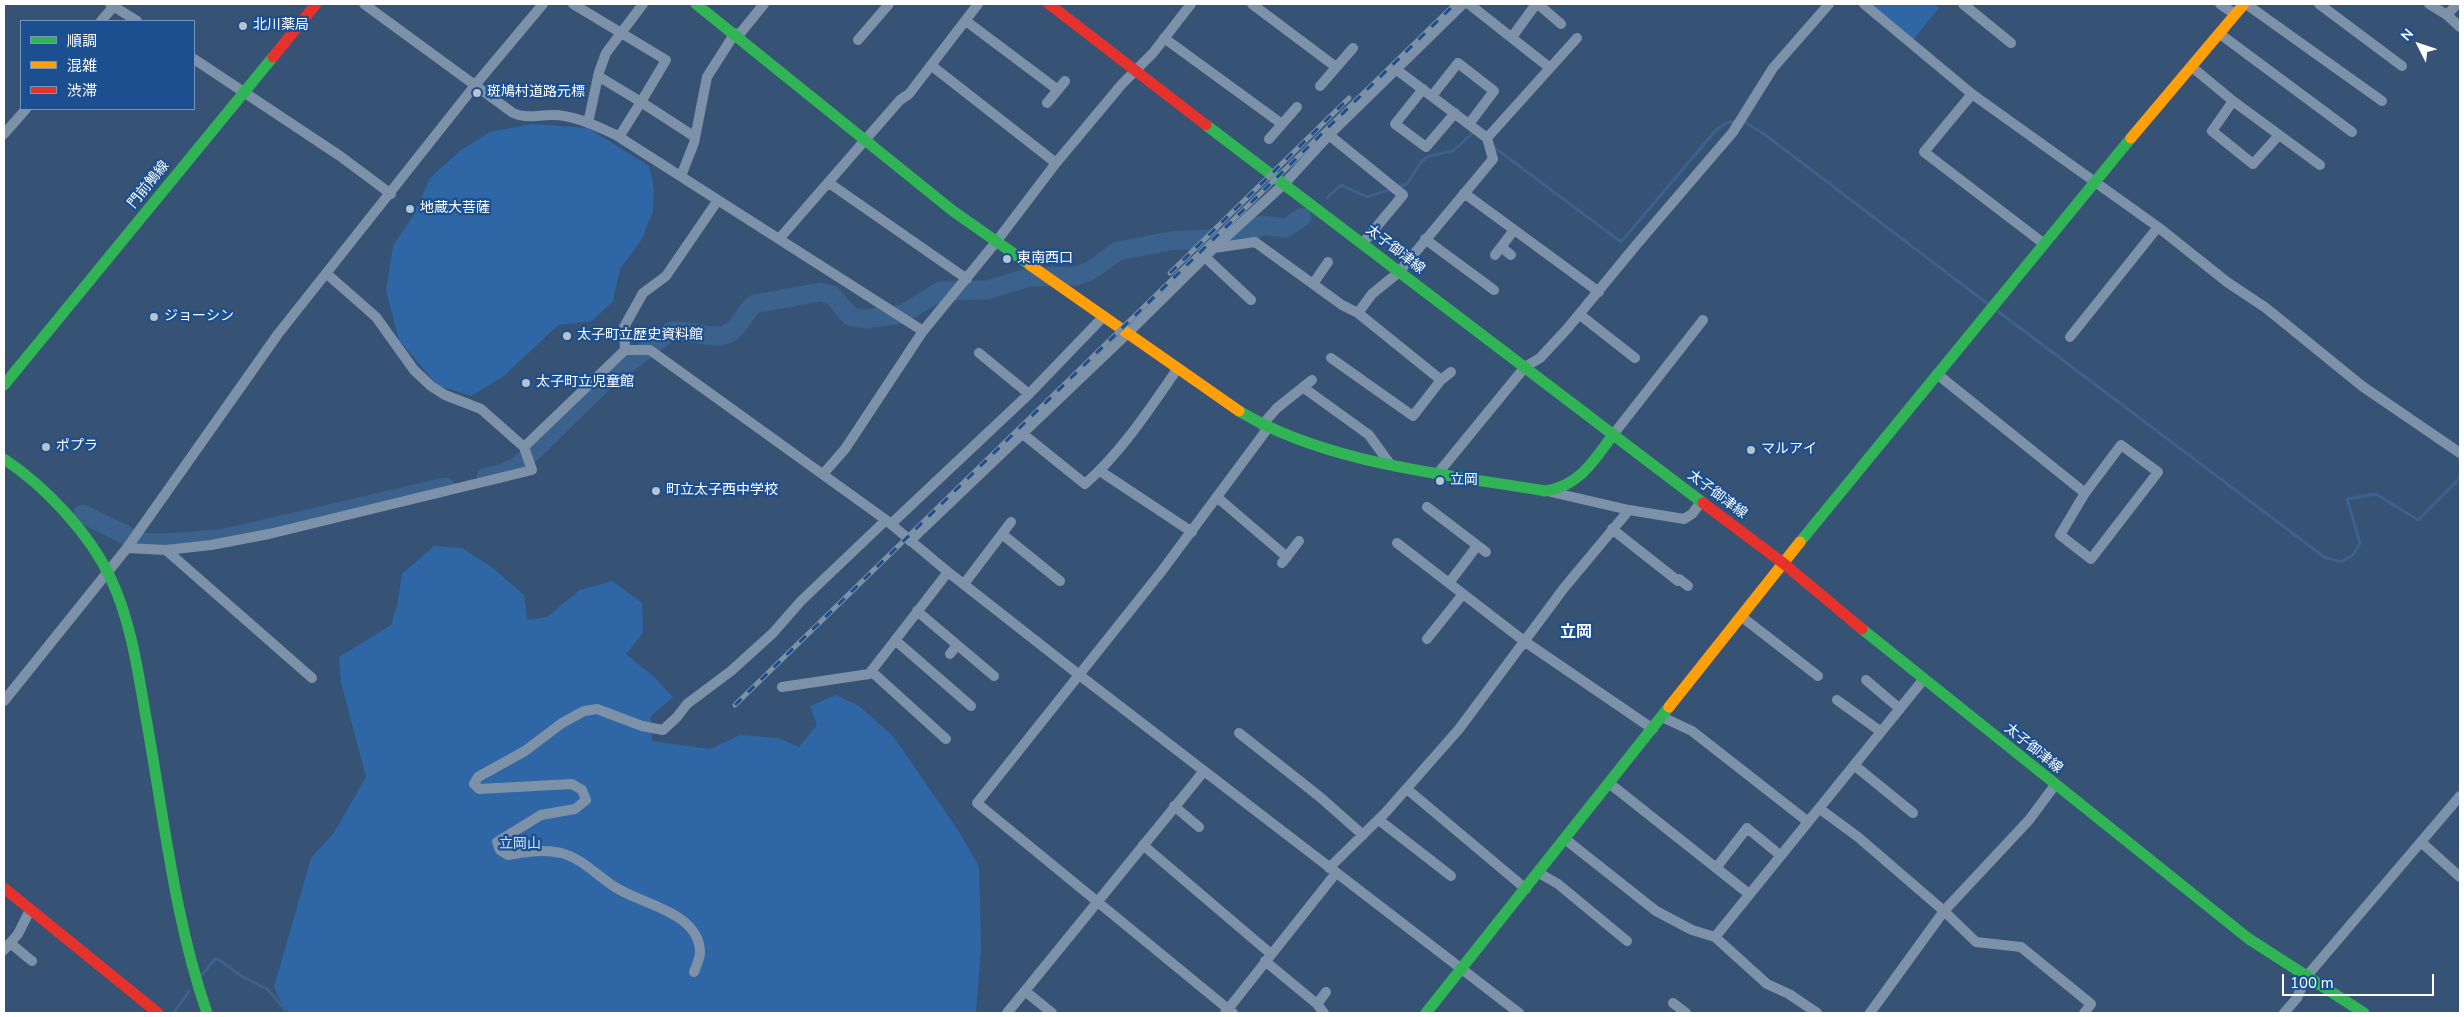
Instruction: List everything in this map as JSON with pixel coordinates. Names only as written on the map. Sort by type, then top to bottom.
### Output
[{"type":"street","name":"門前鵤線","points":[[4,385],[316,4]]},
{"type":"street","points":[[364,4],[466,79],[476,84],[513,113],[524,117],[552,115],[588,123],[619,137],[923,331]]},
{"type":"street","points":[[4,701],[131,542],[248,374],[476,84],[543,4]]},
{"type":"street","points":[[573,4],[666,60],[619,137]]},
{"type":"street","points":[[588,123],[598,76],[606,53],[643,4]]},
{"type":"street","points":[[696,4],[996,242],[1226,403],[1265,426],[1312,446],[1390,464],[1545,491],[1629,510],[1684,519],[1692,514],[1701,502]]},
{"type":"street","points":[[680,176],[695,137],[707,77],[737,35],[764,4]]},
{"type":"street","points":[[858,40],[889,4]]},
{"type":"street","points":[[779,239],[932,66],[978,4]]},
{"type":"street","name":"太子御津線","points":[[1049,4],[1525,367],[1612,436],[1783,563],[1923,680],[2249,939],[2364,1013]]},
{"type":"street","points":[[823,474],[845,449],[923,331],[967,279],[1056,163],[1191,4]]},
{"type":"street","points":[[1252,4],[1336,67]]},
{"type":"street","points":[[910,541],[1128,333],[1214,248],[1284,184],[1329,135],[1398,70],[1463,4]]},
{"type":"street","points":[[1469,4],[1550,68]]},
{"type":"street","points":[[1512,37],[1537,4],[1561,24]]},
{"type":"street","points":[[1439,472],[1525,367],[1540,358],[1599,292],[1636,244],[1733,132],[1772,68],[1829,4]]},
{"type":"street","points":[[1864,4],[1972,94],[2158,227],[2226,282],[2266,308],[2362,386],[2460,452]]},
{"type":"street","points":[[1963,4],[2011,43]]},
{"type":"street","points":[[2220,4],[2235,14]]},
{"type":"street","points":[[1426,1013],[1539,873],[1783,563],[2043,243],[2245,4],[2382,102]]},
{"type":"street","points":[[2319,4],[2402,66]]},
{"type":"street","points":[[2429,4],[2448,15],[2460,27]]},
{"type":"street","points":[[2448,15],[2457,4]]},
{"type":"street","points":[[102,20],[118,6],[136,20]]},
{"type":"street","points":[[966,20],[1058,90]]},
{"type":"street","points":[[2220,34],[2352,132]]},
{"type":"street","points":[[1164,38],[1282,124]]},
{"type":"street","points":[[1488,138],[1577,38]]},
{"type":"street","points":[[1320,86],[1353,48]]},
{"type":"street","points":[[195,60],[340,156],[391,194]]},
{"type":"street","points":[[1432,96],[1458,63],[1494,91],[1469,124]]},
{"type":"street","points":[[932,66],[1056,163]]},
{"type":"street","points":[[2192,67],[2279,135],[2320,164]]},
{"type":"street","points":[[1358,313],[1372,294],[1399,272],[1493,159],[1488,138],[1398,70]]},
{"type":"street","points":[[598,76],[695,137]]},
{"type":"street","points":[[1047,103],[1065,81]]},
{"type":"street","points":[[1423,89],[1395,124],[1426,147],[1455,113]]},
{"type":"street","points":[[1972,94],[1924,152],[2043,243]]},
{"type":"street","points":[[2233,100],[2212,131],[2252,164],[2279,135]]},
{"type":"street","points":[[1269,139],[1297,107]]},
{"type":"street","points":[[4,134],[25,110]]},
{"type":"street","points":[[1329,135],[1403,195],[1363,243]]},
{"type":"street","points":[[830,183],[967,279]]},
{"type":"street","points":[[1464,193],[1599,292]]},
{"type":"street","points":[[625,350],[624,327],[643,293],[666,276],[718,200]]},
{"type":"street","points":[[2070,336],[2158,227]]},
{"type":"street","points":[[1511,255],[1498,251],[1514,230]]},
{"type":"street","points":[[1425,240],[1494,290]]},
{"type":"street","points":[[1214,248],[1255,242],[1313,284],[1358,313],[1441,380]]},
{"type":"street","points":[[1205,257],[1251,300]]},
{"type":"street","points":[[1313,284],[1328,262]]},
{"type":"street","points":[[131,542],[166,550],[211,545],[270,534],[532,470],[524,447],[481,409],[445,395],[431,386],[414,370],[376,317],[327,274]]},
{"type":"street","points":[[1579,314],[1635,358]]},
{"type":"street","points":[[694,972],[700,954],[695,935],[680,919],[616,888],[578,860],[563,854],[541,849],[508,855],[500,850],[497,842],[541,815],[576,809],[586,800],[582,790],[572,784],[479,789],[474,784],[478,777],[525,751],[562,723],[584,711],[598,710],[642,726],[663,730],[687,704],[731,671],[773,633],[801,601],[1029,394],[1104,316]]},
{"type":"street","points":[[1545,491],[1569,486],[1577,480],[1703,320]]},
{"type":"street","points":[[524,447],[625,350],[650,350],[888,522],[948,572],[1078,674],[1519,1013]]},
{"type":"street","points":[[979,353],[1029,394]]},
{"type":"street","points":[[1332,358],[1412,416],[1441,380],[1451,372]]},
{"type":"street","points":[[1023,434],[1085,484],[1100,471],[1144,416],[1178,368]]},
{"type":"street","points":[[1937,374],[2085,493]]},
{"type":"street","points":[[1312,380],[1277,408],[1218,498],[977,803],[1229,1012],[1333,870],[1459,729],[1524,641],[1629,510]]},
{"type":"street","points":[[1304,388],[1368,434],[1390,464]]},
{"type":"street","points":[[2121,445],[2158,472],[2091,559],[2060,535],[2085,493],[2121,445]]},
{"type":"street","points":[[4,459],[30,475],[56,500],[104,564],[107,572],[131,638],[155,768],[179,924],[192,973],[207,1013]]},
{"type":"street","points":[[1100,471],[1192,532]]},
{"type":"street","points":[[1218,498],[1284,560],[1299,541]]},
{"type":"street","points":[[1427,506],[1482,549],[1448,584]]},
{"type":"street","points":[[964,584],[1011,522]]},
{"type":"street","points":[[1612,529],[1653,567],[1678,581],[1679,579],[1688,586]]},
{"type":"street","points":[[1002,534],[1060,581]]},
{"type":"street","points":[[1397,544],[1524,641],[1653,728]]},
{"type":"street","points":[[166,550],[312,678]]},
{"type":"street","points":[[782,687],[869,674],[948,572]]},
{"type":"street","points":[[1426,639],[1463,594]]},
{"type":"street","points":[[917,611],[994,676]]},
{"type":"street","points":[[1742,617],[1818,676]]},
{"type":"street","points":[[895,640],[930,676],[964,704]]},
{"type":"street","points":[[950,654],[957,645]]},
{"type":"street","points":[[871,671],[906,709],[927,727],[946,738]]},
{"type":"street","points":[[1866,680],[1900,709]]},
{"type":"street","points":[[1715,937],[1923,680]]},
{"type":"street","points":[[1837,700],[1880,731]]},
{"type":"street","points":[[1662,717],[1692,732],[1807,821]]},
{"type":"street","points":[[1239,733],[1267,750],[1301,777],[1330,812],[1363,835]]},
{"type":"street","points":[[1854,765],[1912,813]]},
{"type":"street","points":[[1007,1013],[1204,771]]},
{"type":"street","points":[[1610,783],[1749,894]]},
{"type":"street","points":[[1870,1013],[1944,910],[2029,820],[2055,785]]},
{"type":"street","points":[[1407,789],[1526,888]]},
{"type":"street","points":[[2284,1013],[2297,998],[2306,977],[2460,796]]},
{"type":"street","points":[[1174,806],[1199,827]]},
{"type":"street","points":[[1820,808],[1858,837],[1944,910],[1976,942],[2012,944],[2021,947],[2091,1004],[2084,1013]]},
{"type":"street","points":[[1379,820],[1433,858],[1450,876]]},
{"type":"street","points":[[1716,868],[1747,828],[1780,855]]},
{"type":"street","points":[[1565,839],[1656,911],[1692,930],[1715,937],[1767,984],[1789,994],[1817,1013]]},
{"type":"street","points":[[2421,842],[2460,877]]},
{"type":"street","points":[[1142,845],[1268,957],[1324,1013]]},
{"type":"street","points":[[1539,873],[1558,884],[1627,941]]},
{"type":"street","points":[[4,888],[158,1013]]},
{"type":"street","points":[[30,910],[18,934],[7,946],[32,961]]},
{"type":"street","points":[[1025,991],[1052,1013]]},
{"type":"street","points":[[1316,1004],[1326,992]]},
{"type":"street","points":[[1673,1003],[1686,1013]]},
{"type":"green space","points":[[1870,4],[1934,4],[1939,8],[1914,39]]},
{"type":"green space","points":[[532,124],[588,128],[649,166],[654,188],[653,211],[642,239],[620,269],[613,301],[592,321],[558,325],[504,376],[471,396],[437,385],[399,340],[386,291],[393,246],[413,216],[430,178],[461,150],[490,132]]},
{"type":"green space","name":"立岡山","points":[[434,546],[462,548],[493,568],[524,595],[527,620],[547,617],[580,590],[612,581],[642,603],[643,633],[626,654],[654,677],[673,697],[651,716],[652,741],[710,749],[740,735],[778,738],[799,747],[817,725],[810,706],[836,695],[859,706],[893,736],[958,830],[979,866],[981,948],[976,1013],[286,1013],[274,987],[311,858],[333,834],[366,777],[341,683],[339,657],[391,625],[397,605],[402,574]]},
{"type":"waterway","points":[[1491,145],[1621,242],[1716,130],[1726,123],[1737,121]]},
{"type":"waterway","points":[[1743,121],[1764,134],[1988,304]]},
{"type":"waterway","points":[[1327,198],[1341,185],[1367,197],[1407,184],[1421,162],[1429,156],[1453,151],[1474,132]]},
{"type":"waterway","points":[[486,477],[504,473],[517,467],[607,379],[671,331],[685,331],[708,336],[729,333],[740,323],[755,304],[820,292],[832,295],[851,317],[865,319],[903,314],[940,291],[987,290],[1030,277],[1076,276],[1090,271],[1118,251],[1170,241],[1245,237],[1262,225],[1286,228],[1302,217]]},
{"type":"waterway","points":[[1995,309],[2324,557],[2341,562],[2353,555],[2360,543],[2347,499],[2376,494],[2418,520],[2460,478]]},
{"type":"waterway","points":[[83,514],[140,542],[164,543],[221,539],[445,487]]},
{"type":"waterway","points":[[202,975],[215,959],[218,959],[241,976],[267,989],[288,1013]]},
{"type":"waterway","points":[[175,1011],[189,991]]},
{"type":"railway","points":[[735,705],[1455,4]]},
{"type":"railway","points":[[1170,273],[1349,98]]},
{"type":"traffic: fast","points":[[696,4],[953,211],[1030,265]]},
{"type":"traffic: fast","points":[[4,385],[273,57]]},
{"type":"traffic: fast","points":[[1206,125],[1703,503]]},
{"type":"traffic: fast","points":[[1800,542],[2131,138]]},
{"type":"traffic: fast","points":[[1239,411],[1273,429],[1348,455],[1427,472],[1545,491],[1567,484],[1576,478],[1591,464],[1612,436]]},
{"type":"traffic: fast","points":[[4,459],[35,483],[79,528],[102,562],[118,595],[129,629],[137,665],[178,904],[186,940],[207,1013]]},
{"type":"traffic: fast","points":[[1862,629],[2249,939],[2364,1013]]},
{"type":"traffic: fast","points":[[1426,1013],[1669,707]]},
{"type":"traffic: slow","points":[[2131,138],[2244,4]]},
{"type":"traffic: slow","points":[[1030,265],[1239,411]]},
{"type":"traffic: slow","points":[[1669,707],[1800,542]]},
{"type":"traffic: jam","points":[[273,57],[316,4]]},
{"type":"traffic: jam","points":[[1049,4],[1206,125]]},
{"type":"traffic: jam","points":[[1703,503],[1783,563],[1862,629]]},
{"type":"traffic: jam","points":[[4,888],[158,1013]]},
{"type":"place","name":"北川薬局","points":[[243,26]]},
{"type":"place","name":"斑鳩村道路元標","points":[[477,93]]},
{"type":"place","name":"地蔵大菩薩","points":[[410,209]]},
{"type":"place","name":"東南西口","points":[[1007,259]]},
{"type":"place","name":"ジョーシン","points":[[154,317]]},
{"type":"place","name":"太子町立歴史資料館","points":[[567,336]]},
{"type":"place","name":"太子町立児童館","points":[[526,383]]},
{"type":"place","name":"ポプラ","points":[[46,447]]},
{"type":"place","name":"マルアイ","points":[[1751,450]]},
{"type":"place","name":"立岡","points":[[1440,481]]},
{"type":"place","name":"町立太子西中学校","points":[[656,491]]},
{"type":"district","name":"立岡","points":[[1576,633]]}]
